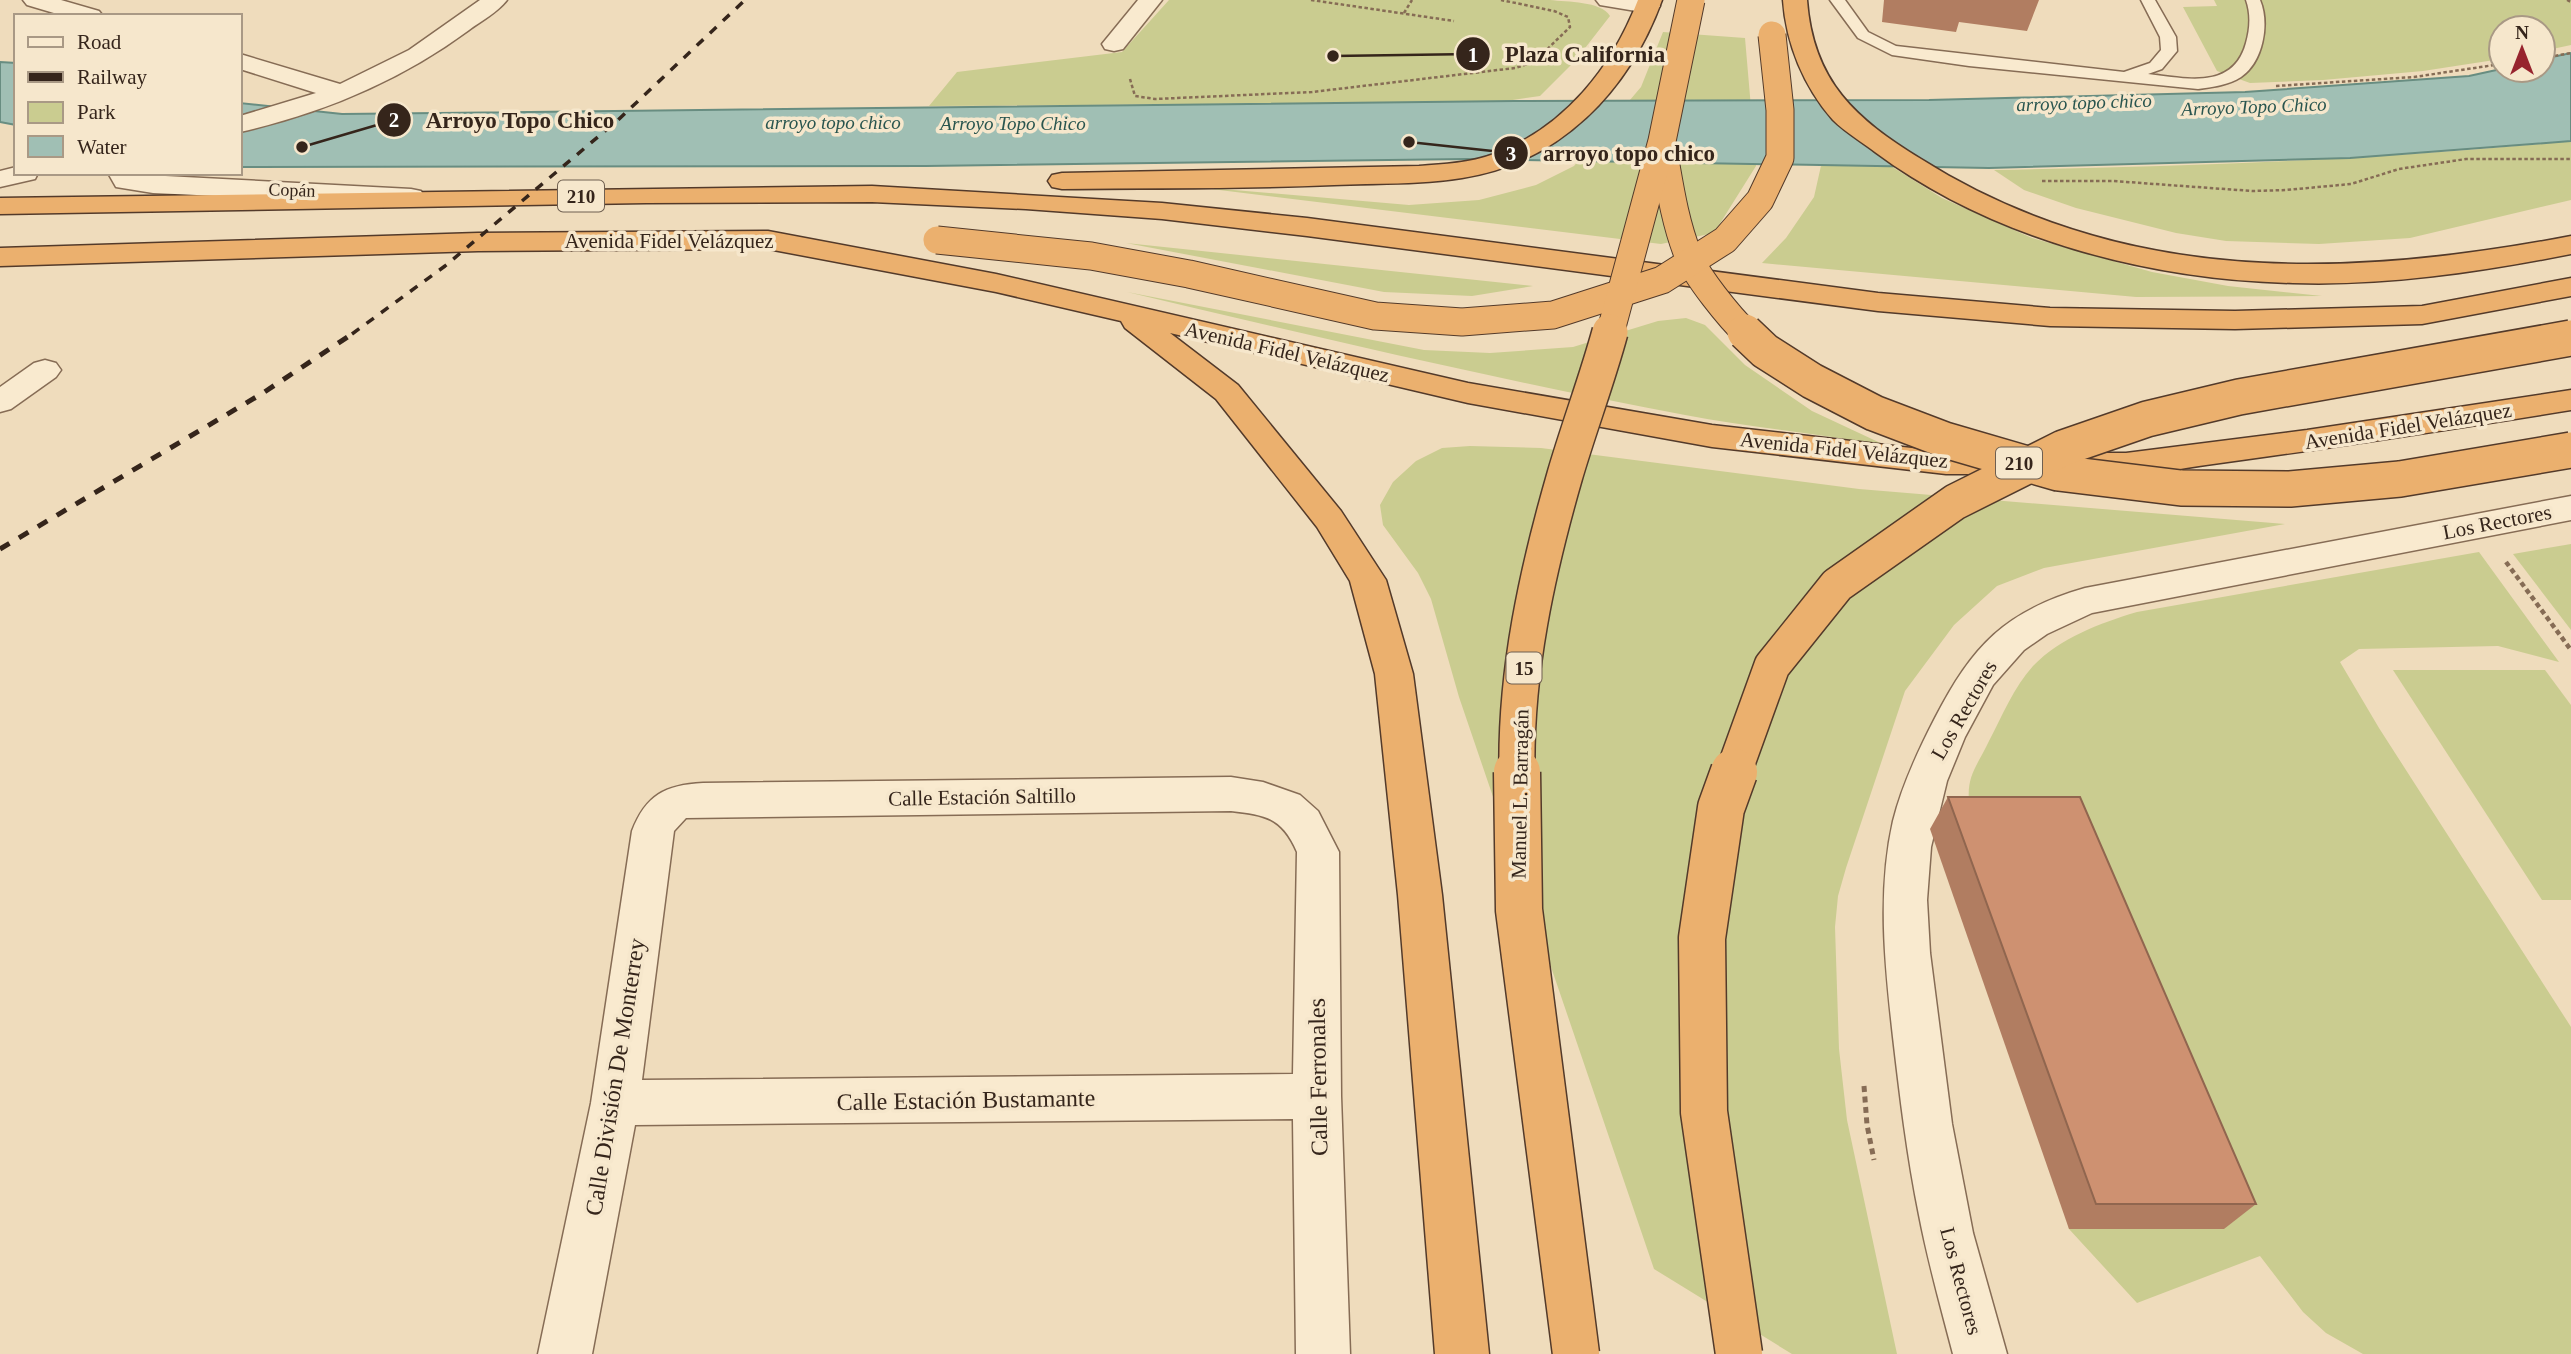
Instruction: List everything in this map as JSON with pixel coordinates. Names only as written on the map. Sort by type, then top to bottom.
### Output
[{"type":"highway","name":"Manuel L. Barragán","points":[[1576,1354],[1519,910],[1516,742],[1530,609],[1566,474],[1607,344],[1662,141],[1691,0]]},
{"type":"highway","points":[[768,240],[937,240],[1018,247],[1189,274],[1375,316],[1462,322],[1553,315],[1662,280],[1725,240],[1760,200],[1780,158],[1780,110],[1772,35],[1777,0]]},
{"type":"highway","points":[[1795,0],[1795,24],[1811,65],[1843,115],[1893,154],[1945,185],[2026,221],[2109,247],[2224,269],[2312,275],[2403,272],[2571,245]]},
{"type":"highway","points":[[872,194],[987,182],[1310,178],[1418,173],[1488,164],[1521,152],[1551,134],[1589,102],[1625,54],[1649,3]]},
{"type":"highway","points":[[1662,141],[1673,207],[1689,258],[1734,322],[1765,351],[1812,381],[1874,413],[1945,440],[2058,473],[2181,488],[2290,489],[2400,479],[2571,450]]},
{"type":"highway","name":"210","points":[[0,206],[427,198],[872,194],[1026,201],[1162,211],[1307,227],[1878,302],[2050,317],[2235,320],[2421,315],[2571,287]]},
{"type":"highway","name":"Avenida Fidel Velázquez","points":[[0,257],[492,242],[768,240],[996,283],[1482,396],[1712,436],[1947,463],[2126,464],[2307,441],[2571,400]]},
{"type":"highway","points":[[1126,314],[1227,393],[1329,519],[1368,580],[1394,674],[1420,895],[1462,1354]]},
{"type":"highway","points":[[1739,1354],[1704,1112],[1702,939],[1721,808],[1772,666],[1837,585],[1955,502],[2063,448],[2147,419],[2239,397],[2571,338]]},
{"type":"street","points":[[34,0],[82,13]]},
{"type":"street","points":[[242,123],[342,93],[407,62],[495,0]]},
{"type":"street","points":[[1114,44],[1150,0]]},
{"type":"street","points":[[1608,0],[1649,3]]},
{"type":"street","points":[[242,62],[342,93]]},
{"type":"street","name":"Copán","points":[[122,175],[126,181],[153,185],[427,198]]},
{"type":"street","points":[[0,402],[45,370]]},
{"type":"street","name":"Los Rectores","points":[[1980,1354],[1944,1215],[1923,1090],[1906,955],[1907,873],[1914,821],[1927,775],[1992,658],[2024,631],[2085,601],[2571,508]]},
{"type":"street","name":"Calle Estación Saltillo","points":[[671,804],[726,799],[1231,794],[1267,798],[1291,808]]},
{"type":"street","name":"Calle División De Monterrey","points":[[565,1354],[615,1103],[653,831],[660,815],[671,804]]},
{"type":"street","name":"Calle Ferronales","points":[[1291,808],[1310,831],[1318,852],[1317,1096],[1324,1354]]},
{"type":"street","name":"Calle Estación Bustamante","points":[[615,1103],[1317,1096]]},
{"type":"lane","points":[[1837,0],[1863,35],[1892,50],[2198,84],[2228,78],[2243,70],[2251,57],[2258,19],[2253,0]]},
{"type":"lane","points":[[2123,77],[2156,66],[2169,51],[2168,37],[2148,0]]},
{"type":"path","points":[[1311,0],[1454,21]]},
{"type":"path","points":[[1404,13],[1412,0]]},
{"type":"path","points":[[1131,75],[1132,93],[1142,99],[1312,92],[1529,65],[1570,27],[1572,22],[1563,14],[1501,0]]},
{"type":"path","points":[[2198,84],[2276,86],[2350,83],[2487,66]]},
{"type":"path","points":[[2036,181],[2113,181],[2240,190],[2286,190],[2351,184],[2399,169],[2455,160],[2494,157],[2571,159]]},
{"type":"path","points":[[2502,557],[2571,650]]},
{"type":"path","points":[[1863,1072],[1867,1125],[1875,1166]]},
{"type":"green space","points":[[1169,0],[1550,0],[1592,5],[1606,11],[1610,16],[1575,61],[1540,96],[1499,102],[929,106],[957,72],[1122,52]]},
{"type":"green space","points":[[2214,0],[2571,0],[2571,45],[2557,48],[2557,14],[2487,14],[2487,61],[2423,71],[2250,83],[2217,71],[2183,7],[2217,6]]},
{"type":"green space","points":[[1663,32],[1745,38],[1756,166],[1714,233],[1661,244],[1187,186],[1409,205],[1479,200],[1536,185],[1574,166],[1641,87]]},
{"type":"green space","points":[[1827,139],[1886,163],[1942,198],[2032,238],[2152,272],[2228,286],[2322,296],[2136,297],[1762,263],[1786,238],[1814,197]]},
{"type":"green space","points":[[2571,141],[2571,200],[2410,238],[2319,244],[2226,241],[2176,233],[2076,208],[2024,190],[1994,170],[2283,161]]},
{"type":"green space","points":[[1126,243],[1533,286],[1472,296],[1384,292]]},
{"type":"green space","points":[[1127,292],[1424,350],[1490,353],[1573,347],[1658,321],[1686,318],[1705,325],[1745,365],[1812,411],[1889,447],[1710,420],[1545,387]]},
{"type":"green space","points":[[1442,448],[1541,448],[1859,489],[2285,524],[2044,568],[1997,586],[1954,625],[1905,691],[1846,868],[1838,896],[1835,927],[1839,1049],[1847,1120],[1897,1354],[1792,1354],[1654,1269],[1459,697],[1431,599],[1418,573],[1383,525],[1380,505],[1393,482],[1416,461]]},
{"type":"green space","points":[[2571,544],[2571,630],[2513,554]]},
{"type":"green space","points":[[2479,552],[2559,662],[2498,646],[2359,649],[2340,662],[2379,728],[2571,1027],[2571,1354],[2363,1354],[2326,1333],[2303,1312],[2260,1256],[2137,1303],[2069,1229],[1970,810],[1970,781],[1976,767],[2014,692],[2033,666],[2055,647],[2109,621],[2137,612]]},
{"type":"green space","points":[[2393,670],[2545,670],[2571,705],[2571,900],[2542,900]]},
{"type":"water","points":[[2571,53],[2571,141],[2350,158],[1989,168],[1467,159],[926,166],[242,167],[242,103],[342,114],[1514,101],[1929,100],[2245,92],[2469,76],[2487,72],[2487,84],[2557,84],[2557,56]]},
{"type":"water","points":[[0,62],[14,63],[14,125],[0,122]]},
{"type":"building","points":[[1948,797],[2080,797],[2256,1204],[2096,1204]]},
{"type":"railway","points":[[352,334],[445,266],[618,120],[745,0]]},
{"type":"railway","points":[[0,549],[263,393],[352,334]]},
{"type":"place","name":"Plaza California","points":[[1333,56]]},
{"type":"place","name":"arroyo topo chico","points":[[1409,142]]},
{"type":"place","name":"Arroyo Topo Chico","points":[[302,147]]}]
